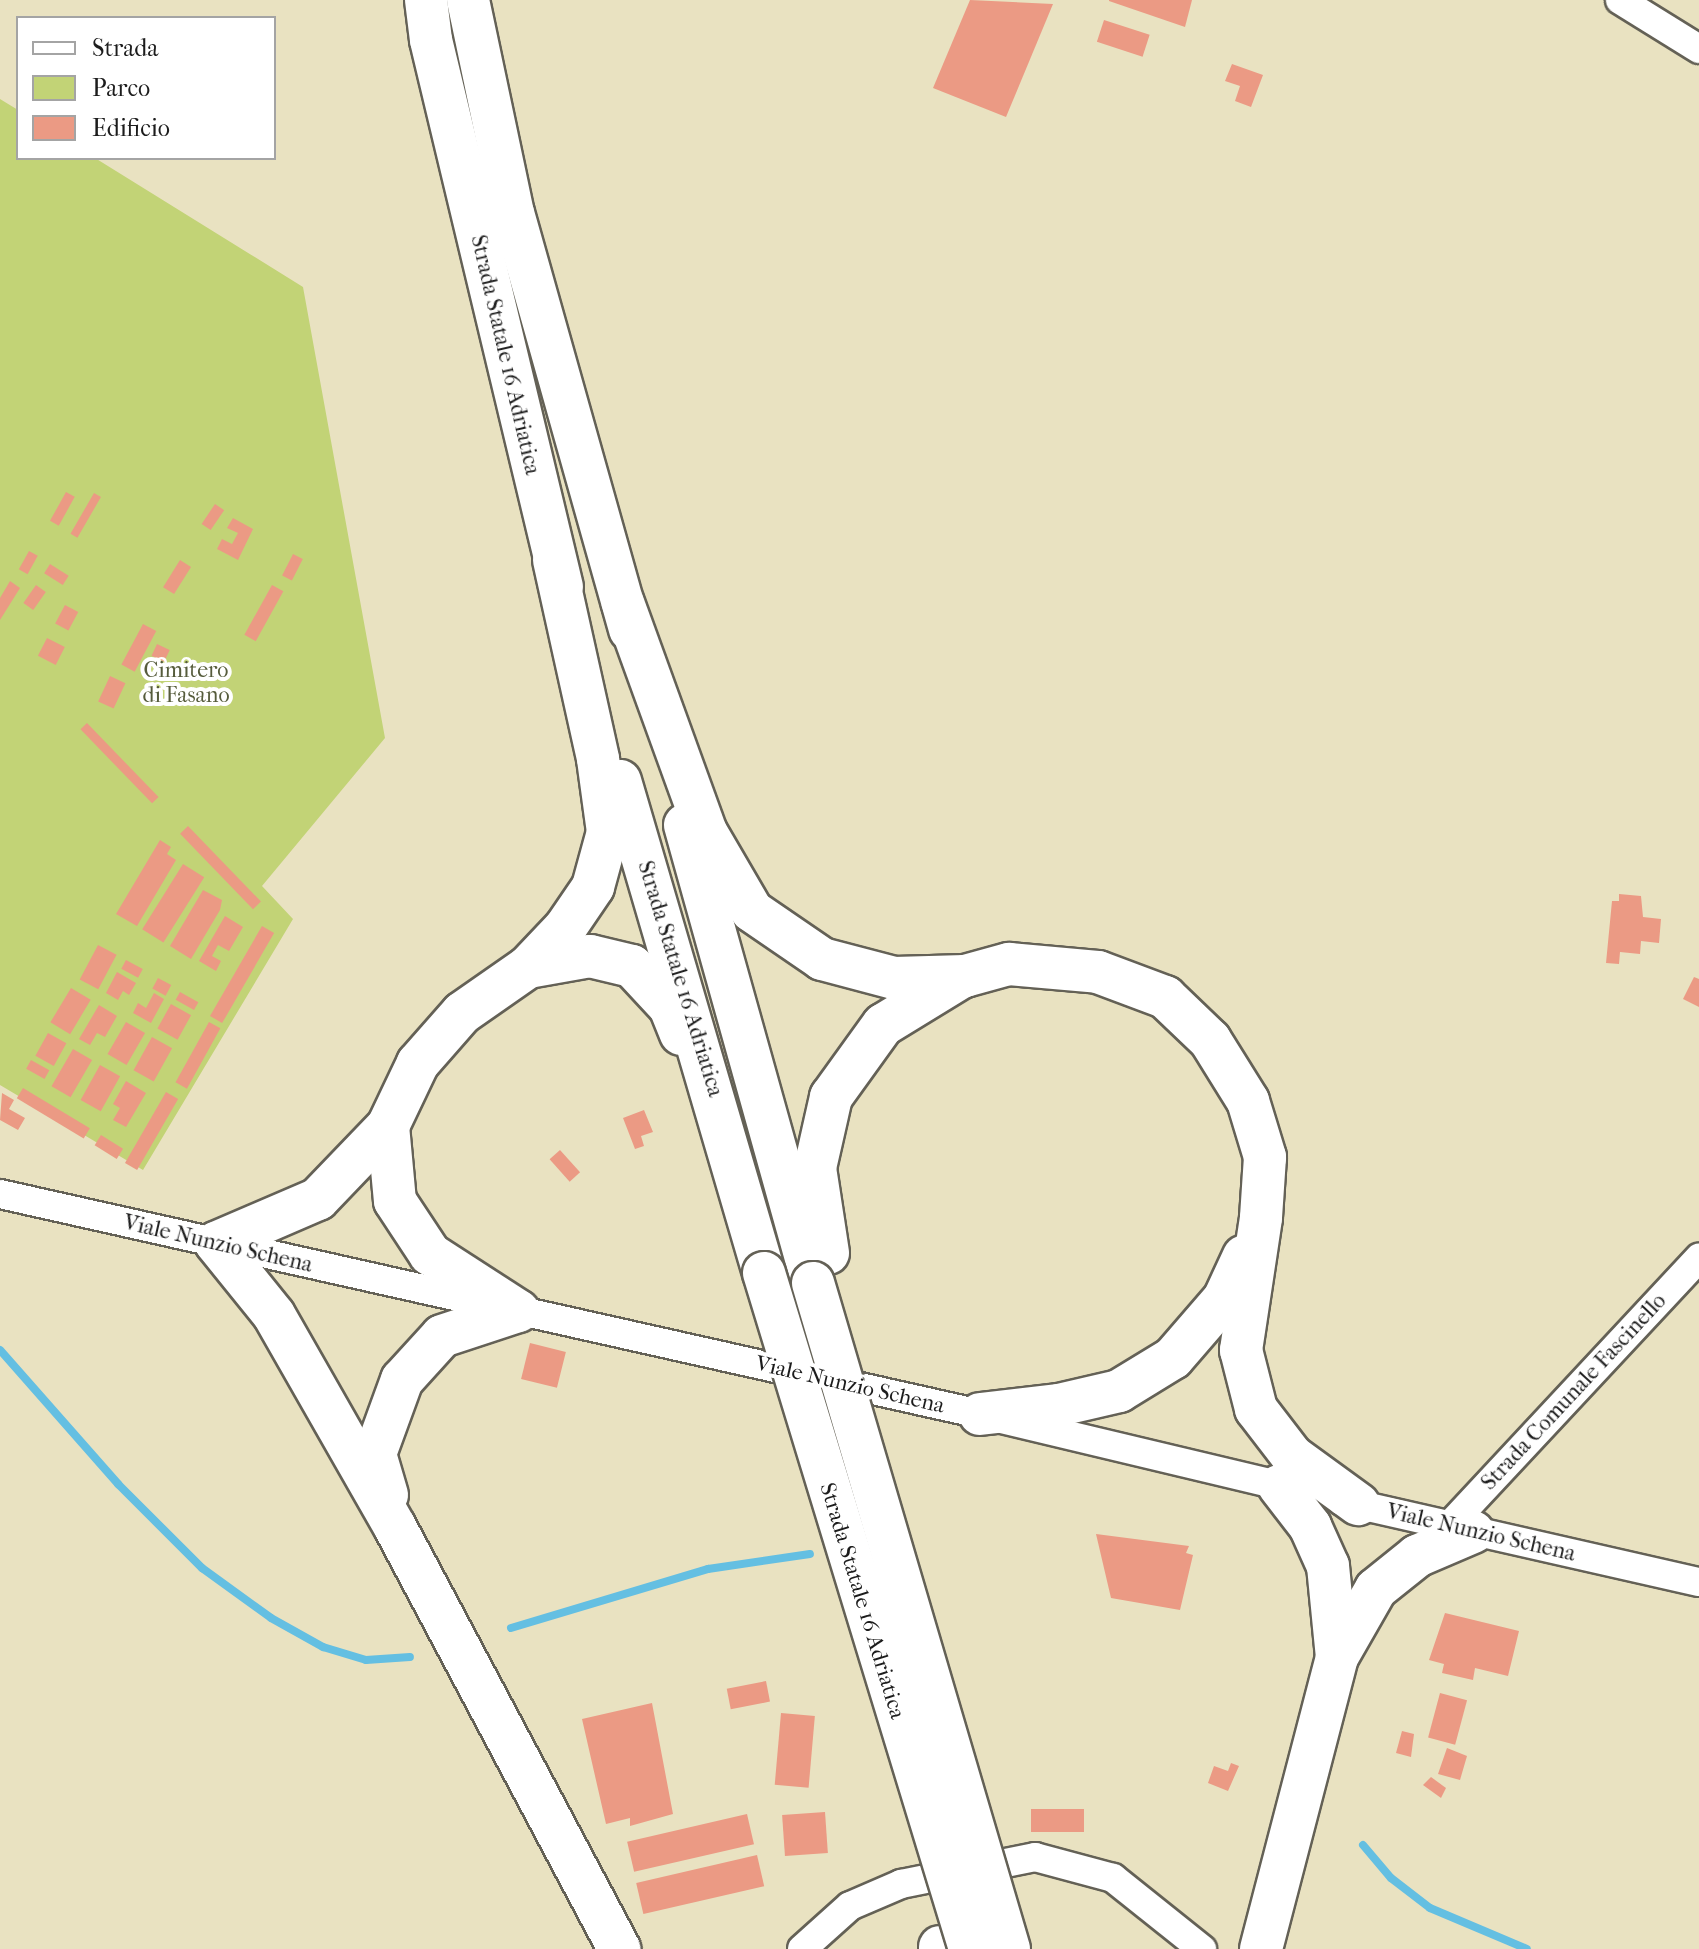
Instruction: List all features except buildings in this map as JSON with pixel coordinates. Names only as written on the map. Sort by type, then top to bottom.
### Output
[{"type":"highway","name":"Strada Statale 16 Adriatica","points":[[426,0],[554,560],[732,1152],[764,1273],[906,1750],[950,1948]]},
{"type":"highway","name":"Strada Statale 16 Adriatica","points":[[468,0],[513,213],[623,603],[823,1286],[864,1455],[1009,1949]]},
{"type":"highway","points":[[554,560],[598,759],[608,832],[593,887],[565,928],[528,967],[462,1013],[418,1063],[388,1126],[318,1199],[216,1243],[274,1315],[395,1527],[619,1949]]},
{"type":"highway","points":[[623,603],[706,832],[752,911],[822,959],[894,978],[965,976],[1009,964],[1098,972],[1165,997],[1210,1040],[1248,1101],[1265,1157],[1261,1218],[1241,1350],[1256,1409],[1292,1456],[1358,1504]]},
{"type":"highway","points":[[528,967],[590,956],[632,966],[670,1007],[732,1152]]},
{"type":"highway","points":[[823,1286],[815,1168],[831,1097],[883,1025],[965,976]]},
{"type":"highway","points":[[388,1126],[395,1201],[430,1254],[518,1311]]},
{"type":"highway","points":[[980,1414],[1059,1405],[1119,1391],[1173,1358],[1224,1299],[1261,1218]]},
{"type":"highway","points":[[395,1527],[375,1454],[402,1380],[442,1336],[518,1311]]},
{"type":"highway","points":[[1279,1486],[1310,1526],[1328,1566],[1337,1657]]},
{"type":"highway","points":[[1259,1944],[1337,1657],[1376,1589],[1417,1556],[1461,1529]]},
{"type":"highway","points":[[951,1751],[1007,1867],[1036,1949]]},
{"type":"street","points":[[1620,0],[1699,49]]},
{"type":"street","name":"Viale Nunzio Schena","points":[[0,1194],[980,1414],[1461,1529],[1699,1582]]},
{"type":"street","name":"Strada Comunale Fascinello","points":[[1461,1529],[1699,1258]]},
{"type":"street","points":[[802,1949],[850,1906],[901,1884],[1035,1857],[1113,1878],[1202,1949]]},
{"type":"green space","name":"Cimitero di Fasano","points":[[0,99],[16,109],[16,160],[98,160],[303,287],[385,738],[262,886],[293,919],[143,1170],[0,1085]]},
{"type":"waterway","points":[[0,1350],[118,1484],[202,1568],[271,1618],[323,1647],[366,1660],[410,1657]]},
{"type":"waterway","points":[[511,1628],[708,1569],[810,1554]]},
{"type":"waterway","points":[[1363,1845],[1391,1878],[1430,1908],[1527,1949]]}]
